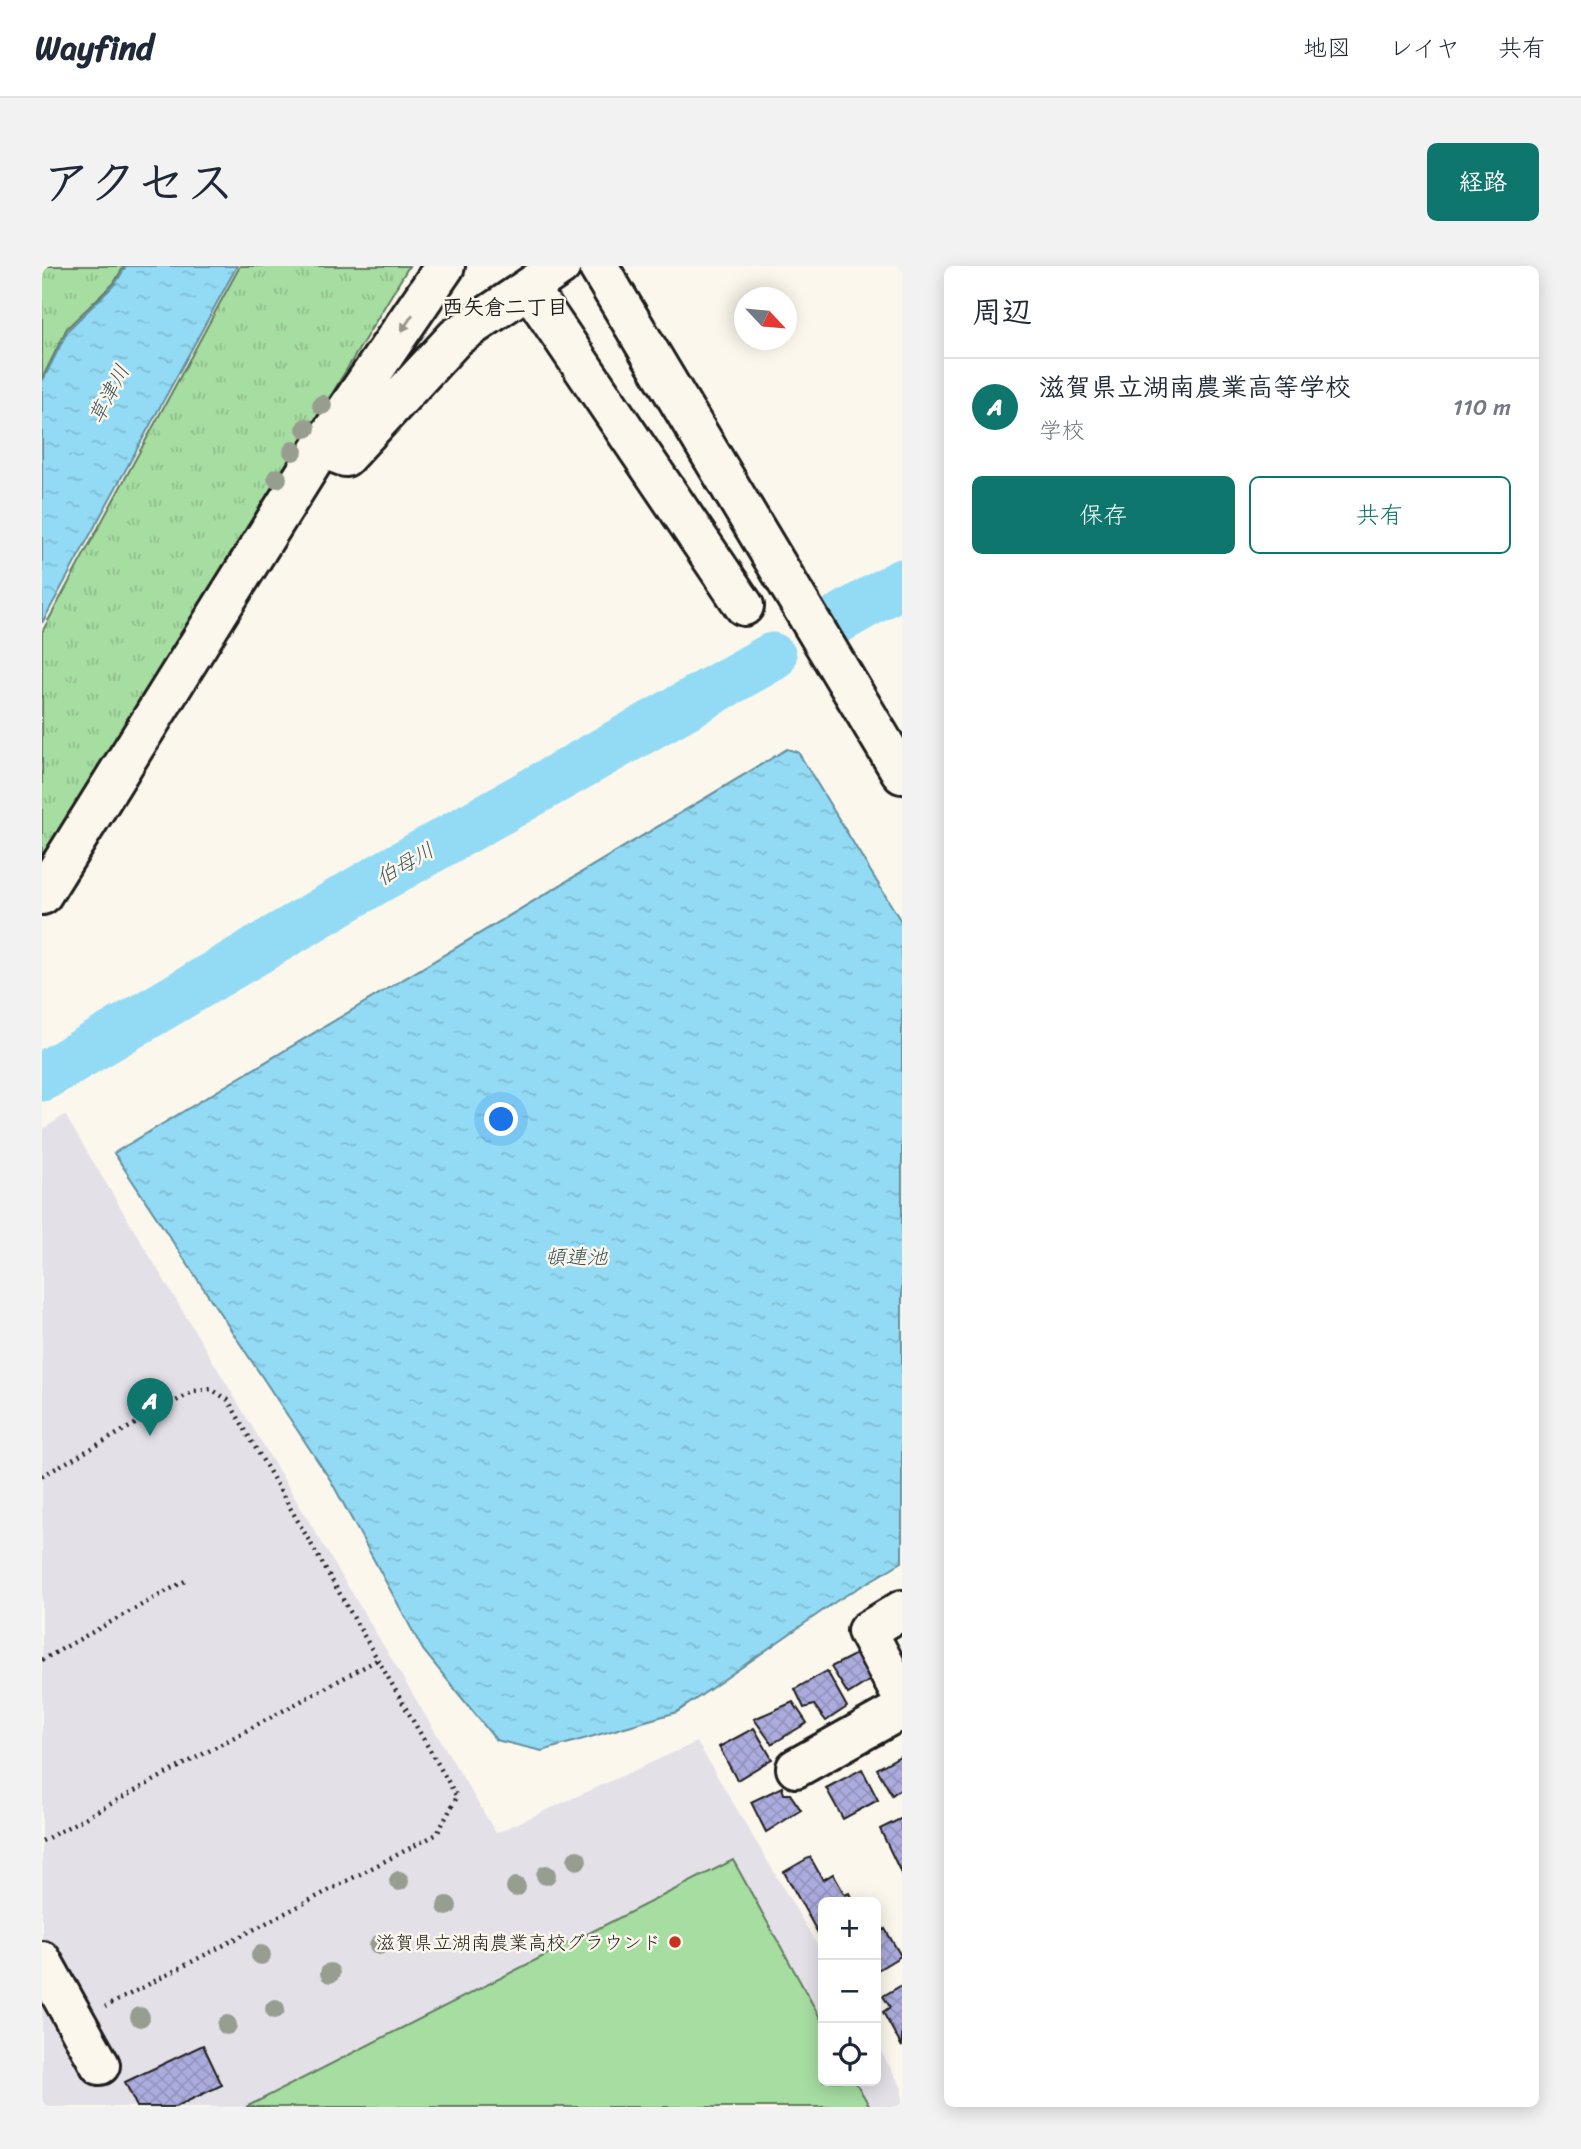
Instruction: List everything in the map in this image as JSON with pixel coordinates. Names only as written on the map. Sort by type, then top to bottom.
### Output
[{"type":"street","points":[[42,895],[333,453],[445,266]]},
{"type":"street","points":[[42,923],[314,490],[333,453],[456,337],[561,266]]},
{"type":"street","points":[[600,269],[902,774]]},
{"type":"street","points":[[529,288],[744,606]]},
{"type":"street","points":[[902,1610],[867,1630],[902,1698]]},
{"type":"street","points":[[796,1768],[902,1709]]},
{"type":"street","points":[[42,1961],[60,2007],[100,2065]]},
{"type":"path","points":[[42,1476],[194,1391],[211,1389],[228,1400],[457,1797],[438,1834],[60,2007]]},
{"type":"path","points":[[42,1660],[186,1581]]},
{"type":"path","points":[[42,1841],[377,1660]]},
{"type":"shaded area","points":[[65,1115],[496,1833],[697,1742],[818,1947],[818,2086],[881,2086],[881,2052],[902,2088],[902,2107],[42,2107],[42,1130]]},
{"type":"green space","points":[[42,266],[124,266],[114,283],[67,328],[42,379]]},
{"type":"green space","points":[[240,266],[409,266],[42,875],[42,632]]},
{"type":"green space","name":"滋賀県立湖南農業高校グラウンド","points":[[733,1860],[818,2014],[818,2086],[858,2086],[870,2107],[246,2107]]},
{"type":"water","name":"草津川","points":[[126,266],[237,266],[42,623],[42,382],[68,330],[115,284]]},
{"type":"water","name":"頓連池","points":[[787,749],[798,752],[902,923],[902,1562],[838,1600],[677,1712],[542,1751],[496,1740],[423,1650],[331,1481],[114,1153]]},
{"type":"building","points":[[858,1653],[872,1679],[848,1694],[831,1667]]},
{"type":"building","points":[[827,1671],[847,1707],[826,1721],[814,1705],[804,1708],[795,1689]]},
{"type":"building","points":[[793,1702],[807,1723],[772,1744],[754,1719]]},
{"type":"building","points":[[754,1728],[772,1759],[737,1780],[719,1747]]},
{"type":"building","points":[[902,1755],[902,1788],[892,1795],[877,1769]]},
{"type":"building","points":[[862,1769],[878,1800],[843,1819],[826,1788]]},
{"type":"building","points":[[782,1787],[784,1794],[790,1794],[801,1810],[766,1832],[751,1802]]},
{"type":"building","points":[[902,1818],[902,1875],[880,1829]]},
{"type":"building","points":[[810,1857],[823,1880],[833,1874],[845,1895],[849,1893],[851,1897],[818,1897],[818,1933],[784,1872]]},
{"type":"building","points":[[885,1929],[901,1956],[881,1968],[881,1960],[881,1932]]},
{"type":"building","points":[[902,1985],[902,2047],[883,2012],[890,2007],[883,1996]]},
{"type":"building","points":[[203,2045],[222,2085],[175,2107],[137,2107],[125,2082]]},
{"type":"waterway","name":"伯母川","points":[[837,620],[902,583]]},
{"type":"waterway","name":"伯母川","points":[[42,1077],[378,879],[772,657]]},
{"type":"place","name":"滋賀県立湖南農業高等学校","points":[[150,1436]]},
{"type":"place","name":"滋賀県立湖南農業高校グラウンド","points":[[675,1942]]},
{"type":"district","name":"西矢倉二丁目","points":[[505,307]]}]
